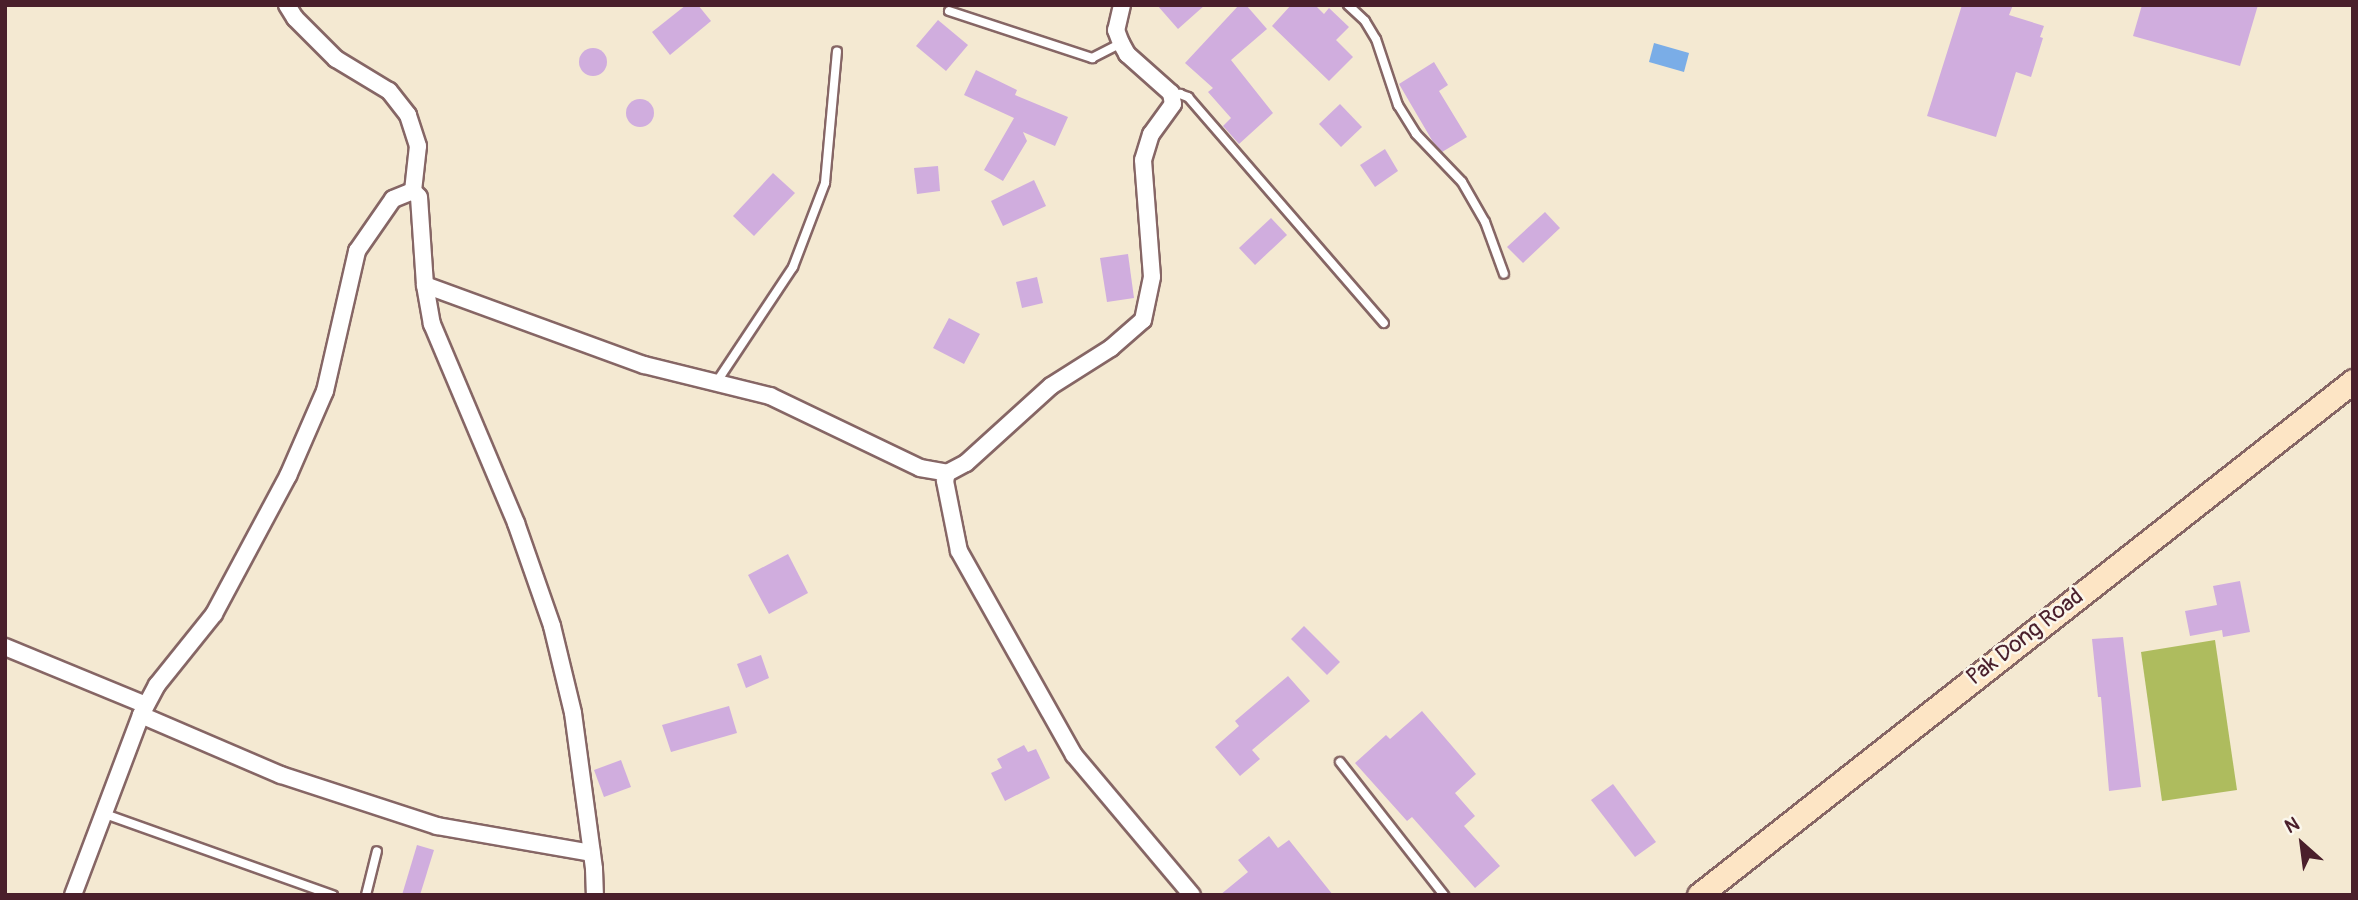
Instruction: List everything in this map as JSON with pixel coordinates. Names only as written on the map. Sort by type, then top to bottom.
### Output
[{"type":"street","points":[[287,5],[295,18],[336,59],[388,91],[408,115],[418,146],[413,191]]},
{"type":"street","points":[[425,285],[644,365],[770,396],[920,468],[947,473],[966,463],[1051,386],[1111,348],[1143,320],[1152,277],[1143,160],[1151,134],[1173,104],[1172,97],[1127,54],[1121,43],[1116,30],[1122,5]]},
{"type":"street","points":[[413,191],[419,197],[425,285],[442,353],[516,523],[552,626],[573,713],[595,895]]},
{"type":"street","points":[[73,895],[144,710],[157,685],[214,614],[288,476],[325,391],[357,251],[393,199],[413,191]]},
{"type":"street","name":"Pak Dong Road","points":[[1699,895],[2353,381]]},
{"type":"street","points":[[947,473],[946,488],[959,551],[1074,755],[1192,895]]},
{"type":"street","points":[[5,647],[281,775],[437,826],[592,853]]},
{"type":"lane","points":[[1348,5],[1365,22],[1376,39],[1398,105],[1416,134],[1462,182],[1485,222],[1504,274]]},
{"type":"lane","points":[[949,11],[1092,58],[1121,43]]},
{"type":"lane","points":[[716,383],[793,267],[825,183],[836,52]]},
{"type":"lane","points":[[1172,97],[1180,94],[1188,97],[1384,323]]},
{"type":"lane","points":[[1340,762],[1444,895]]},
{"type":"lane","points":[[106,814],[333,895]]},
{"type":"lane","points":[[366,895],[377,851]]},
{"type":"green space","points":[[2215,640],[2237,790],[2162,801],[2141,652]]},
{"type":"water","points":[[1654,43],[1689,53],[1684,72],[1649,62]]},
{"type":"building","points":[[686,5],[698,5],[711,21],[670,55],[652,32]]},
{"type":"building","points":[[1157,5],[1205,5],[1178,29]]},
{"type":"building","points":[[1239,5],[1246,5],[1267,29],[1231,60],[1273,113],[1239,144],[1223,126],[1231,118],[1208,92],[1213,88],[1185,63]]},
{"type":"building","points":[[1291,5],[1315,5],[1324,14],[1329,8],[1349,27],[1336,40],[1353,57],[1329,81],[1272,26]]},
{"type":"building","points":[[1962,5],[2013,5],[2009,15],[2044,26],[2031,77],[2016,72],[1996,137],[1927,116]]},
{"type":"building","points":[[2142,5],[2258,5],[2240,66],[2133,36]]},
{"type":"building","points":[[938,20],[968,45],[946,71],[916,46]]},
{"type":"building","points":[[593,48],[603,52],[607,62],[603,72],[593,76],[583,72],[579,62],[583,52]]},
{"type":"building","points":[[1434,62],[1448,85],[1439,91],[1467,137],[1442,152],[1433,142],[1399,84]]},
{"type":"building","points":[[976,70],[1017,90],[1015,95],[1068,117],[1055,146],[1023,132],[1027,141],[1003,181],[984,170],[1014,118],[964,95]]},
{"type":"building","points":[[640,99],[650,103],[654,113],[650,123],[640,127],[630,123],[626,113],[630,103]]},
{"type":"building","points":[[1340,104],[1362,127],[1341,147],[1319,124]]},
{"type":"building","points":[[1385,149],[1398,171],[1375,187],[1360,165]]},
{"type":"building","points":[[938,166],[940,191],[917,194],[914,168]]},
{"type":"building","points":[[773,173],[795,193],[754,236],[733,216]]},
{"type":"building","points":[[1034,180],[1046,206],[1003,226],[991,201]]},
{"type":"building","points":[[1545,212],[1560,228],[1523,263],[1507,247]]},
{"type":"building","points":[[1271,218],[1287,235],[1255,265],[1239,248]]},
{"type":"building","points":[[1128,254],[1134,298],[1107,302],[1100,258]]},
{"type":"building","points":[[1037,277],[1043,303],[1022,308],[1016,282]]},
{"type":"building","points":[[949,318],[980,334],[964,364],[933,348]]},
{"type":"building","points":[[788,554],[808,593],[769,614],[748,575]]},
{"type":"building","points":[[2240,581],[2250,632],[2223,637],[2222,630],[2190,636],[2185,611],[2217,605],[2213,586]]},
{"type":"building","points":[[1304,626],[1340,662],[1327,675],[1291,639]]},
{"type":"building","points":[[2123,637],[2141,787],[2109,791],[2101,697],[2098,697],[2092,639]]},
{"type":"building","points":[[761,655],[769,678],[746,688],[737,664]]},
{"type":"building","points":[[1288,676],[1310,701],[1252,750],[1260,759],[1240,776],[1215,747],[1239,726],[1235,721]]},
{"type":"building","points":[[729,706],[737,733],[671,752],[662,725]]},
{"type":"building","points":[[1422,711],[1476,774],[1455,793],[1475,816],[1464,826],[1500,866],[1475,888],[1412,817],[1407,821],[1355,763],[1386,735],[1390,739]]},
{"type":"building","points":[[1024,745],[1028,752],[1036,749],[1050,778],[1005,801],[991,773],[1002,768],[997,759]]},
{"type":"building","points":[[621,760],[631,787],[604,797],[594,770]]},
{"type":"building","points":[[1613,784],[1656,842],[1635,857],[1591,800]]},
{"type":"building","points":[[1269,836],[1278,848],[1289,840],[1333,895],[1220,895],[1248,872],[1238,860]]},
{"type":"building","points":[[417,845],[434,850],[420,895],[402,895]]}]
